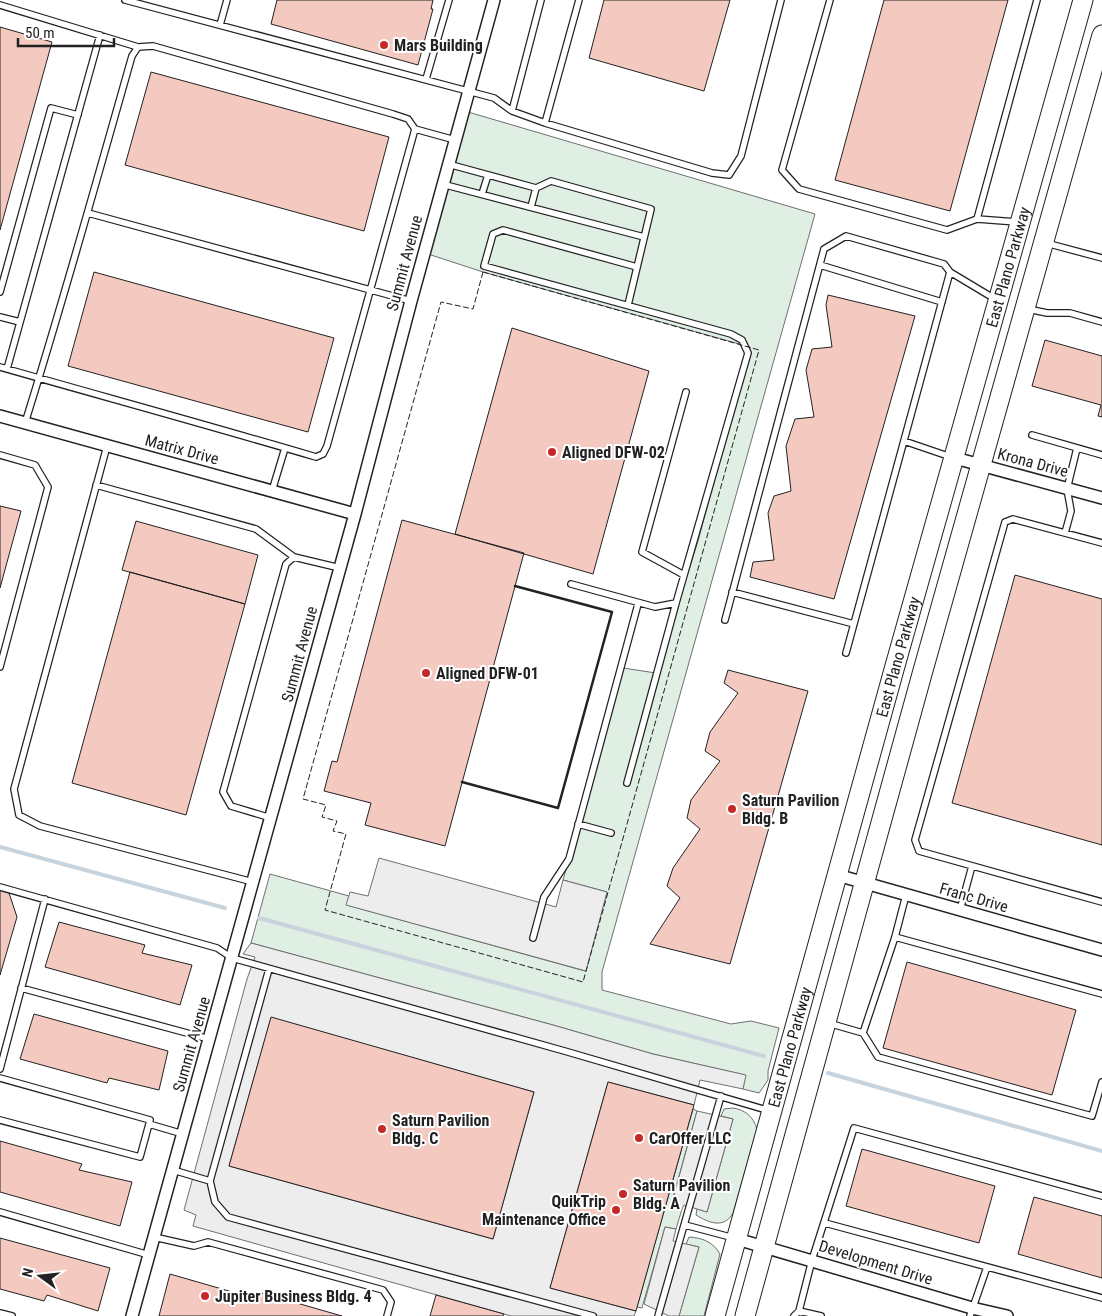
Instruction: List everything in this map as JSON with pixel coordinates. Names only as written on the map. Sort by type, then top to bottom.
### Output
[{"type":"main road","name":"East Plano Parkway","points":[[715,1316],[836,875],[1083,0]]},
{"type":"main road","name":"East Plano Parkway","points":[[745,1316],[922,674],[1044,242],[1092,83],[1102,35]]},
{"type":"main road","points":[[1062,75],[1092,83]]},
{"type":"main road","points":[[999,301],[1026,308]]},
{"type":"main road","points":[[895,666],[922,674]]},
{"type":"main road","points":[[784,1064],[812,1071]]},
{"type":"street","name":"Summit Avenue","points":[[132,1316],[355,514],[410,301],[494,0]]},
{"type":"street","name":"Matrix Drive","points":[[0,416],[355,514]]},
{"type":"street","name":"Krona Drive","points":[[955,458],[1102,498]]},
{"type":"street","name":"Franc Drive","points":[[836,875],[1102,950]]},
{"type":"street","name":"Development Drive","points":[[737,1239],[812,1260],[971,1312],[1007,1316]]},
{"type":"lane","points":[[125,0],[494,98],[512,111],[545,122],[712,173],[729,175],[741,156],[781,0]]},
{"type":"lane","points":[[220,25],[227,0]]},
{"type":"lane","points":[[426,79],[449,0]]},
{"type":"lane","points":[[512,111],[541,0]]},
{"type":"lane","points":[[545,122],[579,0]]},
{"type":"lane","points":[[830,0],[782,170],[799,189],[947,230],[977,219],[1021,223]]},
{"type":"lane","points":[[977,219],[1036,0]]},
{"type":"lane","points":[[0,5],[138,47],[153,46],[392,114],[408,119],[415,129],[455,140]]},
{"type":"lane","points":[[7,369],[100,35]]},
{"type":"lane","points":[[25,423],[88,213],[132,56],[138,47]]},
{"type":"lane","points":[[0,292],[51,108],[78,115]]},
{"type":"lane","points":[[0,367],[285,448],[316,456],[323,454],[327,446],[415,129]]},
{"type":"lane","points":[[448,164],[536,188],[551,181],[651,209],[628,305]]},
{"type":"lane","points":[[482,194],[488,175]]},
{"type":"lane","points":[[442,184],[644,237]]},
{"type":"lane","points":[[531,207],[536,188]]},
{"type":"lane","points":[[88,213],[410,301]]},
{"type":"lane","points":[[627,783],[676,603],[748,353],[742,340],[732,334],[484,266],[494,234],[503,230],[637,267]]},
{"type":"lane","points":[[725,620],[824,249],[846,236],[944,264],[950,272],[999,301]]},
{"type":"lane","points":[[1044,242],[1102,258]]},
{"type":"lane","points":[[820,265],[942,302]]},
{"type":"lane","points":[[846,652],[950,272]]},
{"type":"lane","points":[[1026,308],[1047,313],[1070,313],[1102,322]]},
{"type":"lane","points":[[0,316],[20,322]]},
{"type":"lane","points":[[684,575],[642,552],[686,392]]},
{"type":"lane","points":[[1032,435],[1102,455]]},
{"type":"lane","points":[[904,441],[955,458]]},
{"type":"lane","points":[[107,446],[14,789],[19,815],[40,826],[253,882]]},
{"type":"lane","points":[[272,491],[285,448]]},
{"type":"lane","points":[[1065,533],[1071,512],[1066,489],[1077,448]]},
{"type":"lane","points":[[0,455],[35,465],[48,487],[0,667]]},
{"type":"lane","points":[[96,485],[256,529],[294,557],[340,568]]},
{"type":"lane","points":[[1102,543],[1013,519],[1006,522],[915,840],[919,851],[1102,902]]},
{"type":"lane","points":[[271,818],[231,806],[223,792],[286,564],[294,557]]},
{"type":"lane","points":[[571,584],[638,604],[655,607],[676,603]]},
{"type":"lane","points":[[732,592],[854,624]]},
{"type":"lane","points":[[533,938],[544,897],[569,859],[638,604]]},
{"type":"lane","points":[[578,824],[611,832]]},
{"type":"lane","points":[[960,910],[972,866]]},
{"type":"lane","points":[[0,887],[217,948],[232,958],[269,969],[772,1111]]},
{"type":"lane","points":[[863,1033],[906,895]]},
{"type":"lane","points":[[0,1069],[45,899]]},
{"type":"lane","points":[[894,937],[1102,994]]},
{"type":"lane","points":[[269,969],[210,1181],[215,1202],[228,1217],[593,1316]]},
{"type":"lane","points":[[21,988],[209,1038]]},
{"type":"lane","points":[[826,1023],[863,1033],[878,1056],[1092,1116],[1102,1082]]},
{"type":"lane","points":[[0,1078],[150,1120],[140,1157],[0,1120]]},
{"type":"lane","points":[[658,1316],[721,1096]]},
{"type":"lane","points":[[149,1124],[183,1134]]},
{"type":"lane","points":[[794,1316],[799,1311],[812,1260],[854,1128],[1102,1196]]},
{"type":"lane","points":[[172,1170],[210,1181]]},
{"type":"lane","points":[[0,1212],[149,1255]]},
{"type":"lane","points":[[825,1223],[1102,1298]]},
{"type":"lane","points":[[685,1224],[737,1239]]},
{"type":"lane","points":[[154,1237],[194,1246],[208,1242],[383,1290],[391,1302],[387,1316]]},
{"type":"lane","points":[[971,1312],[987,1267]]},
{"type":"lane","points":[[799,1311],[821,1316]]},
{"type":"lane","points":[[0,1313],[12,1316]]},
{"type":"green space","points":[[468,112],[815,214],[602,972],[602,990],[731,1024],[751,1021],[779,1028],[768,1071],[768,1080],[759,1093],[743,1089],[745,1075],[653,1054],[251,943],[270,874],[349,896],[347,905],[585,971],[607,892],[563,880],[623,668],[656,673],[698,541],[750,347],[483,272],[428,254]]},
{"type":"green space","points":[[733,1108],[748,1114],[757,1129],[733,1213],[725,1221],[716,1223],[696,1215],[697,1209],[707,1212],[733,1119],[721,1116],[724,1109]]},
{"type":"green space","points":[[693,1109],[697,1111],[671,1205],[682,1209],[676,1229],[665,1227],[642,1308],[637,1307]]},
{"type":"green space","points":[[689,1237],[707,1241],[720,1254],[704,1316],[679,1316],[699,1247],[686,1244]]},
{"type":"shaded area","points":[[379,858],[556,907],[563,880],[607,892],[586,971],[346,905],[350,892],[368,896]]},
{"type":"shaded area","points":[[251,943],[653,1054],[746,1075],[743,1089],[700,1080],[694,1105],[608,1082],[550,1288],[636,1311],[634,1316],[511,1316],[193,1226],[196,1215],[184,1210],[247,979],[255,957],[243,954]],"holes":[[[271,1018],[534,1092],[493,1239],[229,1166]]]},
{"type":"shaded area","points":[[697,1111],[733,1119],[707,1212],[684,1205],[682,1209],[671,1206]]},
{"type":"shaded area","points":[[665,1227],[676,1229],[673,1241],[699,1247],[679,1316],[669,1316],[644,1304]]},
{"type":"building","name":"Mars Building","points":[[277,0],[433,0],[431,9],[433,9],[418,65],[271,24]]},
{"type":"building","points":[[604,0],[730,0],[704,91],[589,58]]},
{"type":"building","points":[[884,0],[1008,0],[950,211],[835,180]]},
{"type":"building","points":[[0,27],[52,42],[0,230]]},
{"type":"building","points":[[151,72],[389,137],[364,231],[125,165]]},
{"type":"building","points":[[94,272],[334,338],[308,432],[68,366]]},
{"type":"building","points":[[828,295],[915,316],[834,599],[750,577],[753,562],[774,560],[768,513],[774,496],[791,491],[786,446],[795,419],[814,417],[806,370],[812,349],[832,347],[826,305]]},
{"type":"building","name":"Aligned DFW-02","points":[[512,328],[649,371],[593,574],[455,534]]},
{"type":"building","points":[[1045,340],[1102,356],[1102,417],[1098,416],[1101,405],[1032,386]]},
{"type":"building","points":[[0,506],[21,511],[0,588]]},
{"type":"building","name":"Aligned DFW-01","points":[[402,520],[524,553],[445,846],[365,825],[371,803],[324,791],[332,761],[337,762]]},
{"type":"building","points":[[136,521],[258,555],[245,604],[122,570]]},
{"type":"building","points":[[130,572],[245,604],[186,815],[72,783]]},
{"type":"building","points":[[1015,575],[1102,599],[1102,845],[952,803]]},
{"type":"building","name":"Saturn Pavilion Bldg. B","points":[[728,670],[808,691],[730,964],[650,944],[680,898],[667,886],[673,868],[700,829],[687,818],[691,800],[720,761],[705,751],[710,732],[738,693],[724,683]]},
{"type":"building","points":[[0,890],[9,893],[17,917],[0,975]]},
{"type":"building","points":[[59,922],[145,945],[142,953],[192,965],[180,1005],[45,967]]},
{"type":"building","points":[[907,962],[1076,1010],[1052,1095],[883,1048]]},
{"type":"building","points":[[34,1014],[168,1051],[159,1090],[109,1078],[107,1083],[20,1059]]},
{"type":"building","name":"Saturn Pavilion Bldg. C","points":[[271,1017],[534,1092],[493,1239],[229,1166]]},
{"type":"building","name":"Saturn Pavilion Bldg. A","points":[[608,1082],[694,1105],[636,1311],[550,1288]]},
{"type":"building","points":[[0,1141],[82,1164],[79,1170],[132,1182],[120,1226],[0,1192]]},
{"type":"building","points":[[862,1149],[995,1186],[979,1243],[846,1206]]},
{"type":"building","points":[[1034,1197],[1102,1216],[1102,1278],[1018,1254]]},
{"type":"building","points":[[0,1238],[110,1268],[98,1311],[47,1295],[44,1301],[0,1289]]},
{"type":"building","name":"Jupiter Business Bldg. 4","points":[[170,1274],[253,1298],[262,1293],[342,1316],[159,1316]]},
{"type":"building","points":[[436,1295],[504,1314],[503,1316],[430,1316]]},
{"type":"waterway","points":[[0,847],[225,908]]},
{"type":"waterway","points":[[259,918],[764,1056]]},
{"type":"waterway","points":[[828,1073],[1102,1151]]},
{"type":"fence","points":[[483,272],[759,350],[583,982],[325,910],[346,834],[333,831],[337,821],[322,817],[326,805],[303,799],[441,302],[473,309],[483,272]]},
{"type":"wall","points":[[462,782],[558,808],[612,612],[515,586]]},
{"type":"place","name":"Mars Building","points":[[384,45]]},
{"type":"place","name":"Aligned DFW-02","points":[[552,452]]},
{"type":"place","name":"Aligned DFW-01","points":[[426,673]]},
{"type":"place","name":"Saturn Pavilion Bldg. B","points":[[732,809]]},
{"type":"place","name":"Saturn Pavilion Bldg. C","points":[[382,1129]]},
{"type":"place","name":"CarOffer LLC","points":[[639,1138]]},
{"type":"place","name":"Saturn Pavilion Bldg. A","points":[[623,1194]]},
{"type":"place","name":"QuikTrip Maintenance Office","points":[[616,1210]]},
{"type":"place","name":"Jupiter Business Bldg. 4","points":[[205,1296]]}]
